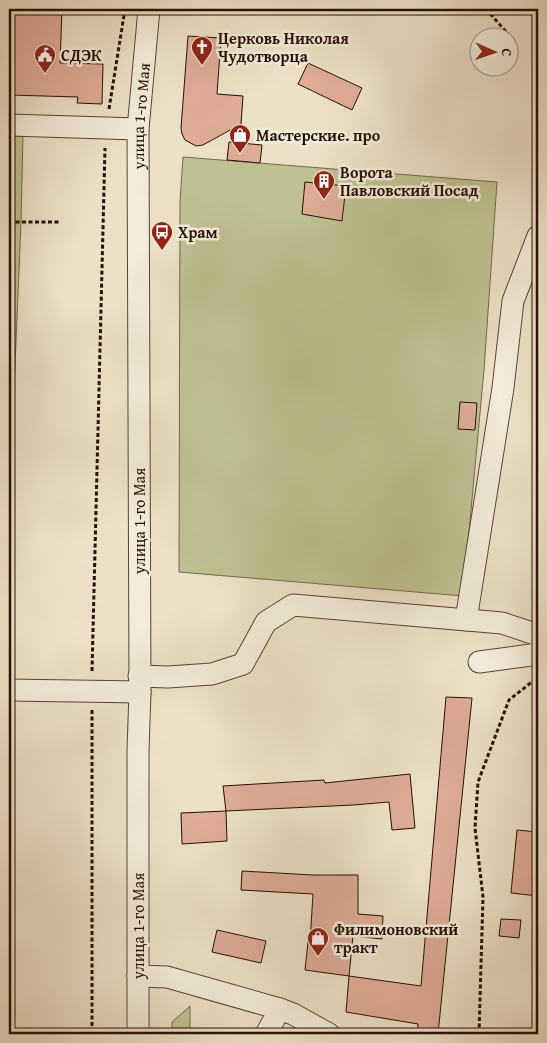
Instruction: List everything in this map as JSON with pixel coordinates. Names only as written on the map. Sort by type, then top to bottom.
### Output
[{"type":"street","name":"улица 1-го Мая","points":[[138,1034],[138,750],[140,684],[138,129],[149,9]]},
{"type":"street","points":[[9,125],[138,129]]},
{"type":"street","points":[[466,620],[502,397],[513,301],[538,236]]},
{"type":"street","points":[[9,690],[92,691],[140,684],[168,676],[212,674],[243,664],[266,622],[293,605],[502,623],[538,635]]},
{"type":"street","points":[[479,662],[538,654]]},
{"type":"street","points":[[138,976],[167,977],[280,1009],[329,1034]]},
{"type":"street","points":[[266,1034],[280,1009]]},
{"type":"path","points":[[92,1034],[92,691],[106,127],[125,9]]},
{"type":"path","points":[[486,9],[503,28]]},
{"type":"path","points":[[9,222],[59,222]]},
{"type":"path","points":[[479,1034],[483,897],[475,828],[478,782],[509,700],[538,679]]},
{"type":"green space","points":[[9,136],[23,136],[9,511]]},
{"type":"green space","points":[[183,157],[497,182],[484,370],[463,596],[179,572],[180,201]]},
{"type":"green space","points":[[190,1006],[190,1034],[172,1034],[172,1022]]},
{"type":"building","points":[[9,9],[62,9],[60,63],[103,64],[102,104],[77,103],[78,97],[9,95]]},
{"type":"building","name":"Церковь Николая Чудотворца","points":[[188,36],[221,38],[217,94],[243,96],[241,124],[203,145],[196,146],[185,140],[181,128]]},
{"type":"building","points":[[308,63],[362,88],[352,110],[298,84]]},
{"type":"building","points":[[229,142],[262,145],[260,163],[227,160]]},
{"type":"building","name":"Ворота Павловский Посад","points":[[305,182],[346,186],[342,221],[302,214]]},
{"type":"building","points":[[460,402],[477,403],[475,430],[458,429]]},
{"type":"building","points":[[446,697],[472,698],[438,1034],[417,1034],[418,1024],[346,1012],[349,976],[421,986]]},
{"type":"building","points":[[410,774],[415,828],[392,830],[389,802],[226,811],[223,786],[324,780],[325,783]]},
{"type":"building","points":[[226,811],[227,841],[182,844],[181,813]]},
{"type":"building","points":[[517,830],[538,832],[538,896],[511,893]]},
{"type":"building","points":[[242,871],[313,875],[358,875],[358,914],[383,916],[382,939],[353,936],[349,976],[305,970],[308,942],[310,942],[313,894],[241,890]]},
{"type":"building","points":[[501,919],[521,920],[519,938],[499,936]]},
{"type":"building","points":[[217,930],[266,941],[261,963],[212,952]]},
{"type":"place","name":"Церковь Николая Чудотворца","points":[[202,66]]},
{"type":"place","name":"СДЭК","points":[[45,74]]},
{"type":"place","name":"Мастерские. про","points":[[240,154]]},
{"type":"place","name":"Ворота Павловский Посад","points":[[324,200]]},
{"type":"place","name":"Храм","points":[[162,251]]},
{"type":"place","name":"Филимоновский тракт","points":[[318,957]]}]
